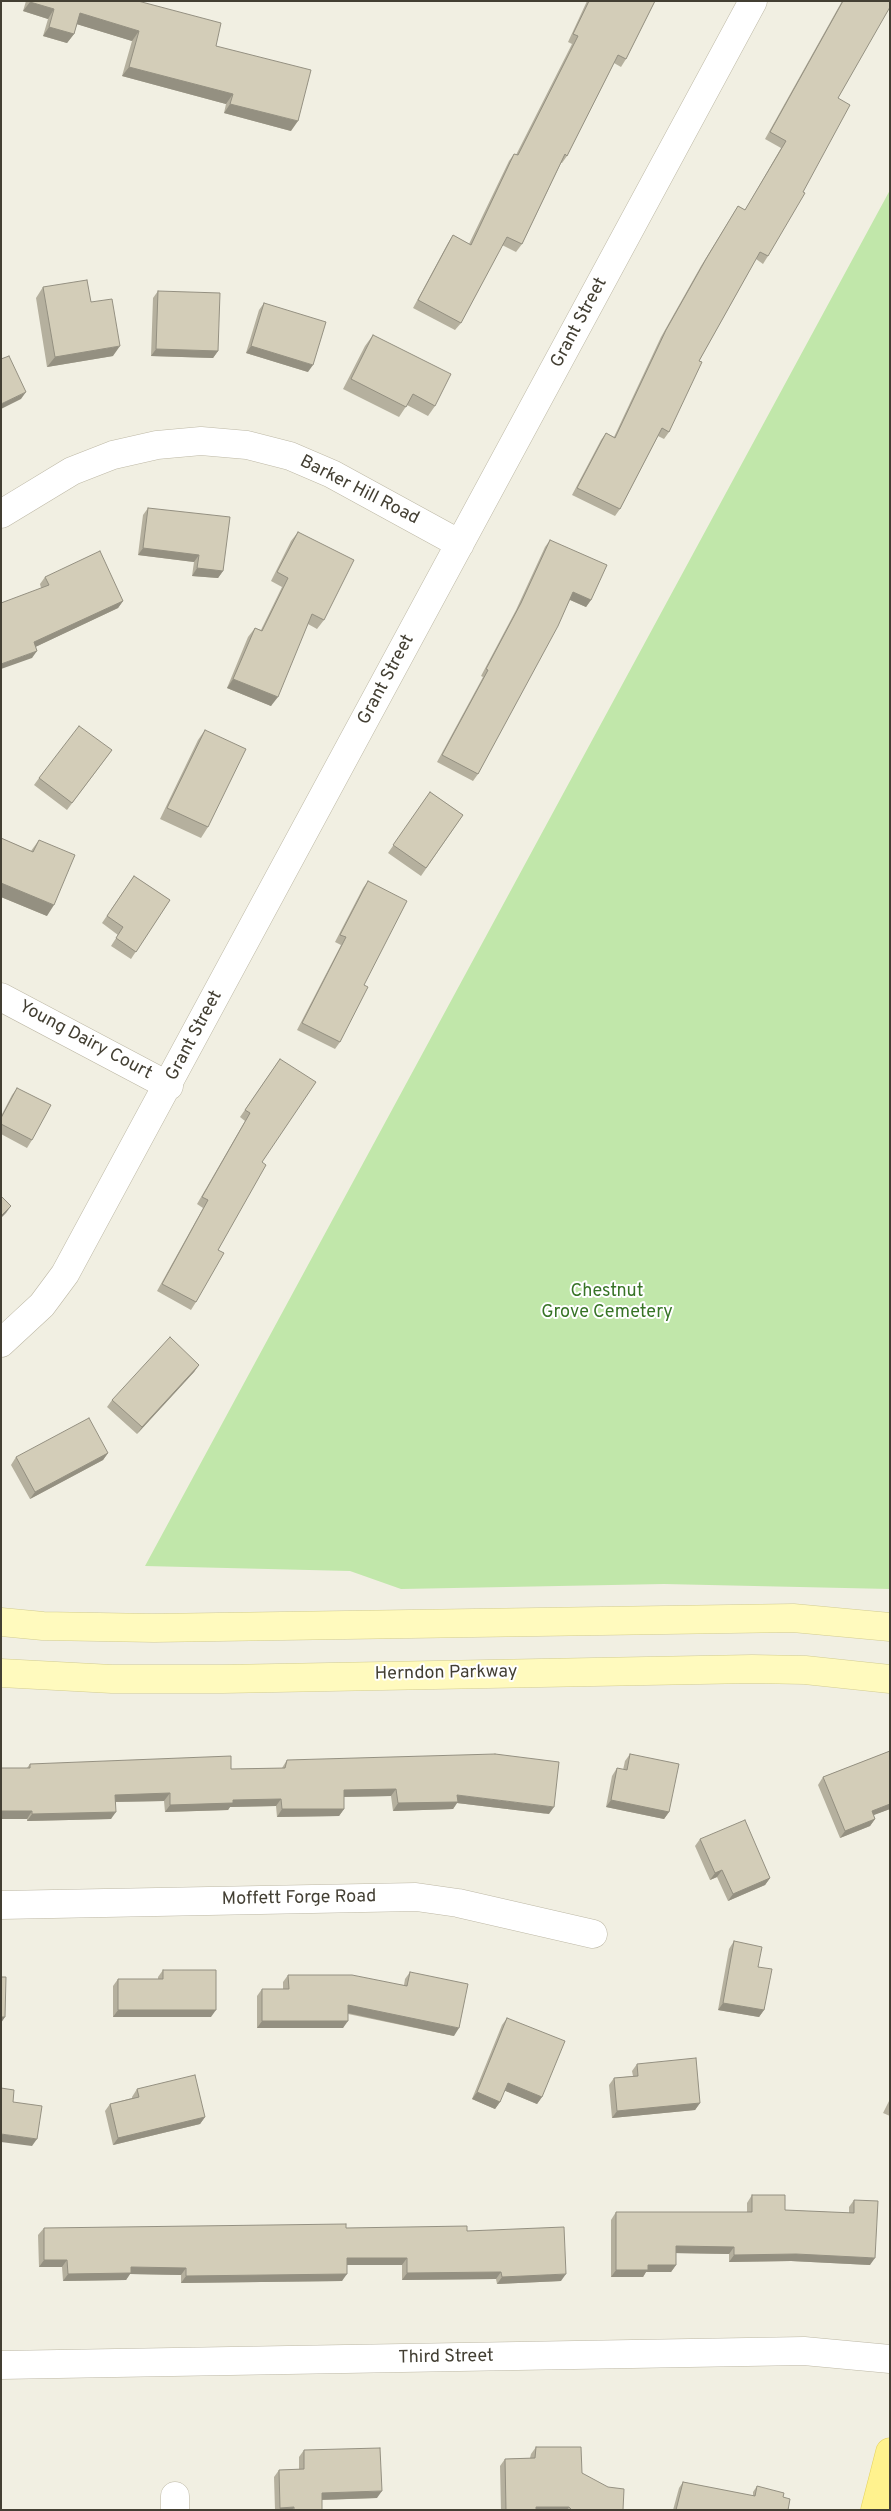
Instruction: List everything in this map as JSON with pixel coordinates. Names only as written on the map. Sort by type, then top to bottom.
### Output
[{"type":"main road","points":[[1,1622],[43,1626],[154,1628],[793,1618],[890,1626]]},
{"type":"main road","name":"Herndon Parkway","points":[[1,1673],[112,1679],[223,1679],[752,1669],[805,1670],[890,1679]]},
{"type":"main road","points":[[875,2510],[890,2452]]},
{"type":"street","name":"Grant Street","points":[[1,1343],[42,1305],[65,1274],[753,1]]},
{"type":"street","name":"Barker Hill Road","points":[[1,514],[72,472],[113,455],[157,445],[201,441],[247,445],[290,456],[332,474],[460,544]]},
{"type":"street","name":"Young Dairy Court","points":[[1,997],[168,1086]]},
{"type":"street","name":"Moffett Forge Road","points":[[1,1905],[416,1897],[458,1903],[593,1934]]},
{"type":"street","name":"Third Street","points":[[1,2365],[804,2351],[890,2359]]},
{"type":"green space","name":"Chestnut Grove Cemetery","points":[[890,190],[890,1589],[664,1584],[401,1589],[350,1571],[145,1566]]},
{"type":"building","points":[[30,1],[138,1],[221,23],[216,46],[311,70],[298,121],[230,104],[233,94],[129,67],[139,31],[80,13],[74,34],[49,27],[54,9]]},
{"type":"building","points":[[589,1],[655,1],[626,59],[618,55],[567,156],[565,154],[522,244],[507,237],[461,323],[418,300],[453,235],[471,245],[514,154],[518,155],[578,36],[573,34]]},
{"type":"building","points":[[843,1],[890,1],[890,7],[838,98],[850,105],[803,192],[805,193],[768,256],[760,252],[699,361],[702,362],[669,432],[662,428],[620,509],[577,488],[606,433],[615,438],[666,330],[706,259],[738,206],[745,210],[786,141],[770,132]]},
{"type":"building","points":[[87,280],[91,302],[112,299],[120,346],[55,357],[43,287]]},
{"type":"building","points":[[158,291],[220,293],[218,351],[156,349]]},
{"type":"building","points":[[264,303],[326,322],[313,365],[251,346]]},
{"type":"building","points":[[373,335],[451,374],[435,406],[413,394],[406,407],[351,379]]},
{"type":"building","points":[[9,356],[26,392],[1,404],[1,359]]},
{"type":"building","points":[[148,508],[230,517],[223,571],[197,568],[199,555],[143,548]]},
{"type":"building","points":[[298,532],[354,560],[324,620],[312,614],[278,697],[233,679],[255,628],[262,631],[288,578],[277,572]]},
{"type":"building","points":[[550,540],[607,565],[591,600],[573,592],[558,626],[478,774],[442,755],[488,670],[486,669],[521,603]]},
{"type":"building","points":[[100,551],[123,601],[34,642],[37,651],[1,664],[1,603],[49,585],[45,577]]},
{"type":"building","points":[[79,726],[112,750],[72,803],[39,778]]},
{"type":"building","points":[[205,730],[246,749],[208,827],[167,808]]},
{"type":"building","points":[[430,792],[463,815],[426,868],[393,845]]},
{"type":"building","points":[[1,838],[33,852],[39,840],[75,855],[54,905],[1,883]]},
{"type":"building","points":[[134,876],[170,900],[136,952],[116,938],[123,927],[107,916]]},
{"type":"building","points":[[368,881],[407,901],[364,985],[368,987],[340,1042],[302,1023],[346,937],[340,935]]},
{"type":"building","points":[[280,1059],[316,1082],[262,1162],[266,1165],[218,1250],[224,1253],[196,1302],[162,1284],[208,1200],[202,1197],[250,1113],[245,1110]]},
{"type":"building","points":[[17,1088],[51,1105],[32,1140],[1,1124],[1,1118]]},
{"type":"building","points":[[1,1196],[11,1206],[1,1216]]},
{"type":"building","points":[[170,1337],[199,1365],[142,1427],[112,1400]]},
{"type":"building","points":[[89,1418],[108,1453],[35,1492],[16,1457]]},
{"type":"building","points":[[890,1751],[890,1804],[872,1811],[875,1819],[845,1831],[823,1777]]},
{"type":"building","points":[[495,1754],[559,1762],[554,1807],[457,1795],[458,1802],[398,1803],[396,1789],[344,1790],[344,1809],[282,1809],[281,1799],[233,1800],[233,1803],[170,1805],[170,1793],[115,1795],[116,1812],[32,1814],[32,1811],[1,1811],[1,1768],[30,1768],[30,1764],[231,1756],[231,1769],[285,1768],[287,1760]]},
{"type":"building","points":[[630,1754],[679,1764],[669,1812],[611,1800],[617,1768],[627,1770]]},
{"type":"building","points":[[745,1820],[770,1878],[733,1894],[722,1870],[715,1873],[700,1839]]},
{"type":"building","points":[[734,1941],[762,1947],[758,1967],[772,1969],[764,2010],[723,2003]]},
{"type":"building","points":[[163,1970],[216,1970],[216,2010],[118,2010],[118,1979],[163,1979]]},
{"type":"building","points":[[410,1972],[468,1984],[459,2028],[348,2005],[348,2021],[262,2021],[262,1989],[289,1989],[288,1975],[352,1975],[407,1986]]},
{"type":"building","points":[[1,1977],[6,1977],[5,2017],[1,2017]]},
{"type":"building","points":[[507,2018],[565,2041],[542,2097],[508,2083],[500,2102],[477,2092]]},
{"type":"building","points":[[696,2058],[700,2103],[617,2111],[614,2078],[638,2076],[637,2064]]},
{"type":"building","points":[[195,2075],[205,2117],[118,2138],[110,2104],[139,2097],[137,2089]]},
{"type":"building","points":[[1,2088],[14,2090],[13,2102],[42,2106],[37,2139],[1,2134]]},
{"type":"building","points":[[752,2195],[785,2195],[785,2210],[854,2213],[854,2200],[878,2201],[875,2258],[796,2254],[734,2255],[734,2247],[676,2246],[676,2265],[648,2265],[648,2270],[616,2270],[616,2212],[752,2212]]},
{"type":"building","points":[[346,2224],[346,2228],[467,2226],[467,2231],[564,2227],[566,2274],[502,2277],[501,2272],[407,2273],[407,2258],[347,2258],[347,2274],[186,2276],[186,2268],[131,2267],[131,2273],[68,2274],[67,2260],[44,2260],[44,2228]]},
{"type":"building","points":[[536,2447],[581,2447],[582,2473],[608,2487],[624,2489],[623,2510],[572,2510],[569,2507],[536,2507],[536,2510],[506,2510],[505,2459],[535,2458]]},
{"type":"building","points":[[380,2448],[382,2491],[322,2493],[322,2510],[294,2510],[294,2507],[280,2508],[279,2470],[304,2469],[304,2450]]},
{"type":"building","points":[[683,2482],[755,2496],[757,2486],[784,2493],[783,2497],[790,2499],[788,2510],[676,2510]]}]
